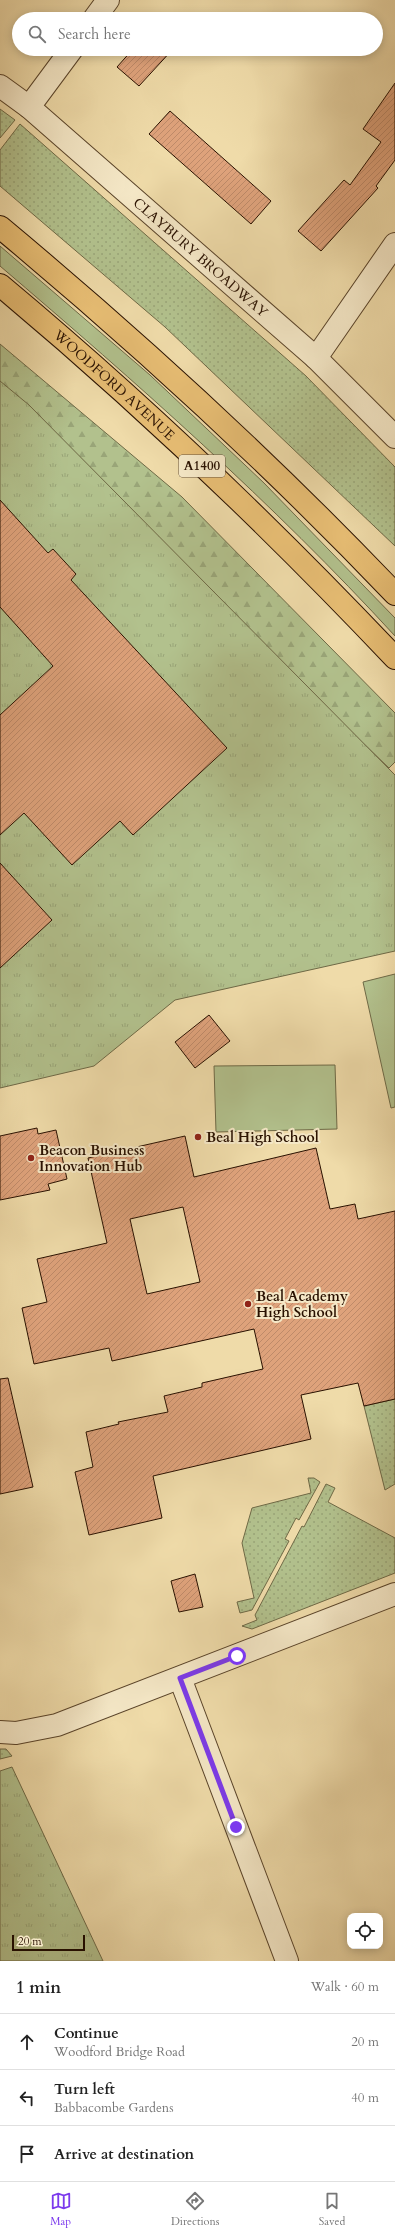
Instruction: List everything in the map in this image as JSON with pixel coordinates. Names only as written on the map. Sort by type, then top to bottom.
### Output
[{"type":"highway","name":"A1400","points":[[0,227],[69,284],[206,408],[355,552],[395,594]]},
{"type":"highway","name":"WOODFORD AVENUE","points":[[0,285],[41,319],[177,442],[326,585],[395,658]]},
{"type":"street","points":[[99,12],[108,0]]},
{"type":"street","points":[[29,107],[67,56]]},
{"type":"street","name":"CLAYBURY BROADWAY","points":[[0,86],[29,107],[316,358],[395,437]]},
{"type":"street","points":[[316,358],[395,244]]},
{"type":"street","points":[[0,1732],[16,1733],[57,1726],[395,1594]]},
{"type":"street","points":[[180,1678],[287,1961]]},
{"type":"green space","points":[[0,109],[15,120],[0,138]]},
{"type":"green space","points":[[20,124],[306,376],[395,467],[395,546],[165,327],[0,186],[0,150]]},
{"type":"green space","points":[[0,246],[150,375],[264,483],[395,618],[395,636],[349,587],[253,491],[153,399],[0,266]]},
{"type":"green space","points":[[0,344],[182,497],[395,713],[395,762],[389,768],[0,394]]},
{"type":"green space","points":[[0,381],[29,405],[395,775],[395,951],[175,1000],[94,1066],[0,1088]]},
{"type":"green space","points":[[395,974],[395,1107],[391,1108],[363,982]]},
{"type":"green space","points":[[335,1065],[337,1129],[216,1132],[214,1066]]},
{"type":"green space","points":[[395,1399],[395,1484],[385,1490],[364,1406]]},
{"type":"green space","points":[[308,1478],[314,1478],[320,1482],[299,1520],[296,1518],[285,1539],[289,1541],[252,1610],[240,1613],[237,1602],[254,1598],[242,1543],[252,1508],[311,1493]]},
{"type":"green space","points":[[326,1484],[335,1488],[328,1502],[395,1538],[395,1573],[252,1629],[242,1626],[257,1620],[255,1615]]},
{"type":"green space","points":[[0,1749],[6,1749],[12,1756],[0,1759]]},
{"type":"green space","points":[[12,1767],[103,1961],[0,1961],[0,1771]]},
{"type":"building","points":[[127,56],[167,56],[139,86],[117,67]]},
{"type":"building","points":[[395,83],[395,160],[376,186],[378,188],[321,251],[298,231],[344,180],[350,185],[381,142],[363,129]]},
{"type":"building","points":[[170,111],[271,201],[251,224],[149,134]]},
{"type":"building","points":[[0,500],[48,553],[53,549],[76,574],[71,580],[227,748],[133,835],[120,821],[72,865],[24,813],[0,835],[0,715],[53,666],[0,607]]},
{"type":"building","points":[[0,863],[52,920],[0,968]]},
{"type":"building","points":[[209,1015],[230,1041],[195,1068],[175,1042]]},
{"type":"building","name":"Beacon Business Innovation Hub","points":[[37,1128],[38,1134],[56,1130],[67,1179],[48,1184],[50,1190],[0,1200],[0,1136]]},
{"type":"building","name":"Beal Academy High School","points":[[185,1136],[194,1177],[316,1148],[330,1209],[355,1204],[358,1219],[395,1211],[395,1399],[364,1406],[358,1383],[301,1395],[311,1439],[153,1476],[162,1518],[89,1535],[75,1472],[93,1467],[86,1432],[119,1424],[118,1422],[168,1412],[164,1396],[202,1387],[202,1383],[263,1369],[254,1329],[112,1361],[109,1348],[34,1364],[22,1308],[47,1302],[37,1259],[107,1243],[88,1158]],"holes":[[[183,1207],[200,1282],[147,1294],[130,1219]]]},
{"type":"building","points":[[8,1378],[33,1487],[0,1494],[0,1379]]},
{"type":"building","points":[[195,1574],[203,1607],[179,1612],[171,1581]]},
{"type":"place","name":"Beal High School","points":[[198,1137]]},
{"type":"place","name":"Beacon Business Innovation Hub","points":[[31,1158]]},
{"type":"place","name":"Beal Academy High School","points":[[248,1304]]},
{"type":"route","points":[[236,1827],[180,1678],[237,1656]]}]
